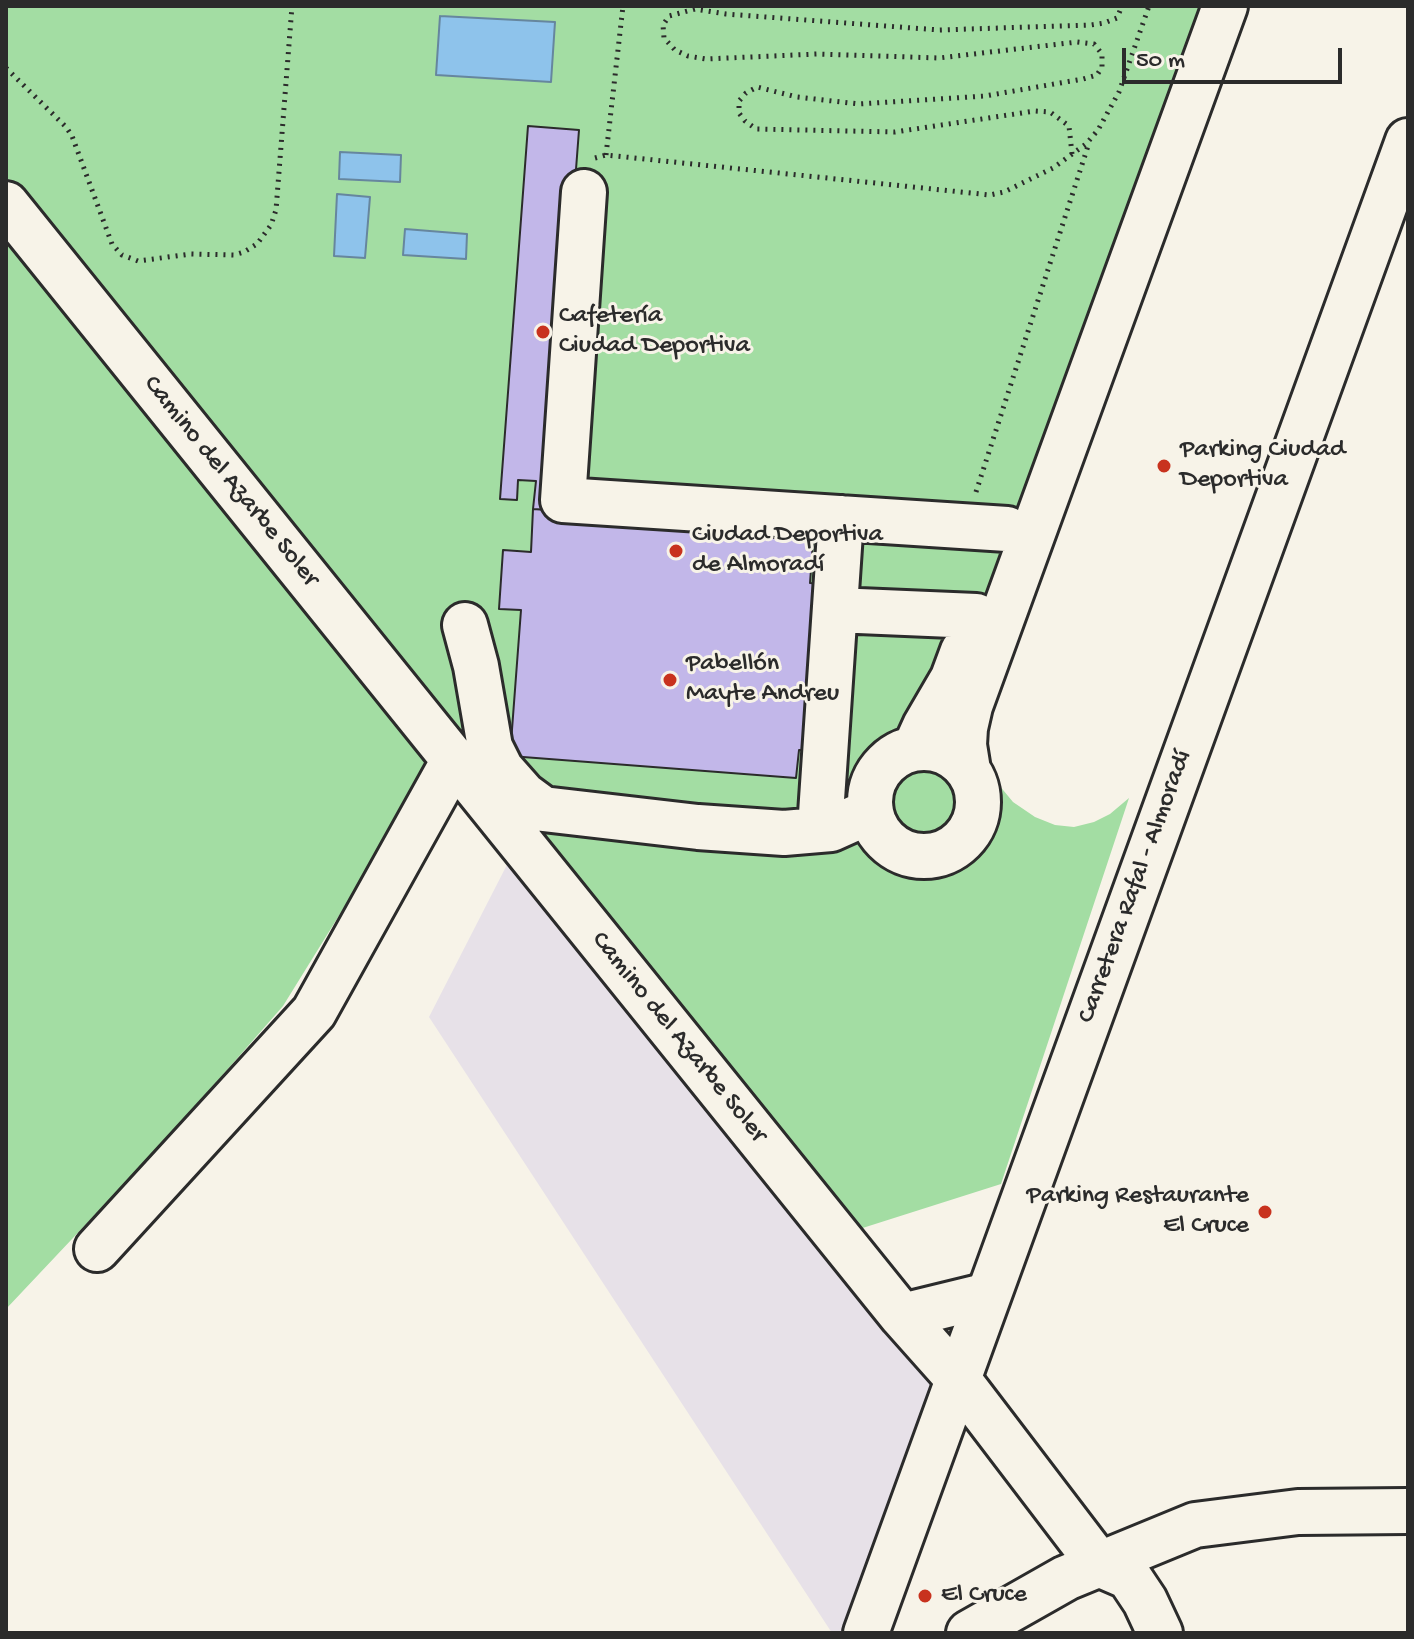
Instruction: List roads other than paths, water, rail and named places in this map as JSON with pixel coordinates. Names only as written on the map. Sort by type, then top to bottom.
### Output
[{"type":"street","points":[[915,748],[953,678],[1197,6]]},
{"type":"street","points":[[968,770],[953,755],[935,748],[915,748],[897,754],[883,766],[873,782],[870,800],[877,829],[889,843],[920,856],[942,853],[959,843],[972,827],[977,809],[976,788],[968,770],[964,745],[970,706],[1225,6]]},
{"type":"street","name":"Carretera Rafal - Almoradí","points":[[866,1633],[1408,141]]},
{"type":"street","points":[[584,192],[563,500],[1007,529]]},
{"type":"street","name":"Camino del Azarbe Soler","points":[[6,204],[902,1316],[958,1379],[1099,1564]]},
{"type":"street","points":[[821,814],[841,518]]},
{"type":"street","points":[[835,610],[976,616]]},
{"type":"street","points":[[465,625],[490,747],[501,769],[524,795],[543,809],[698,827],[784,833],[831,829],[871,811]]},
{"type":"street","points":[[97,1249],[314,1012],[454,760]]},
{"type":"street","points":[[902,1316],[988,1295]]},
{"type":"street","points":[[969,1633],[1066,1578],[1195,1525],[1298,1512],[1408,1511]]},
{"type":"street","points":[[1099,1564],[1129,1577],[1160,1633]]},
{"type":"water","points":[[440,16],[555,22],[551,82],[436,75]]},
{"type":"water","points":[[340,152],[401,155],[400,182],[339,179]]},
{"type":"water","points":[[337,194],[370,197],[365,258],[334,256]]},
{"type":"water","points":[[405,229],[467,234],[466,259],[403,255]]},
{"type":"place","name":"Cafetería Ciudad Deportiva","points":[[543,332]]},
{"type":"place","name":"Parking Ciudad Deportiva","points":[[1164,466]]},
{"type":"place","name":"Ciudad Deportiva de Almoradí","points":[[676,551]]},
{"type":"place","name":"Pabellón Mayte Andreu","points":[[670,680]]},
{"type":"place","name":"Parking Restaurante El Cruce","points":[[1265,1212]]},
{"type":"place","name":"El Cruce","points":[[925,1596]]}]
